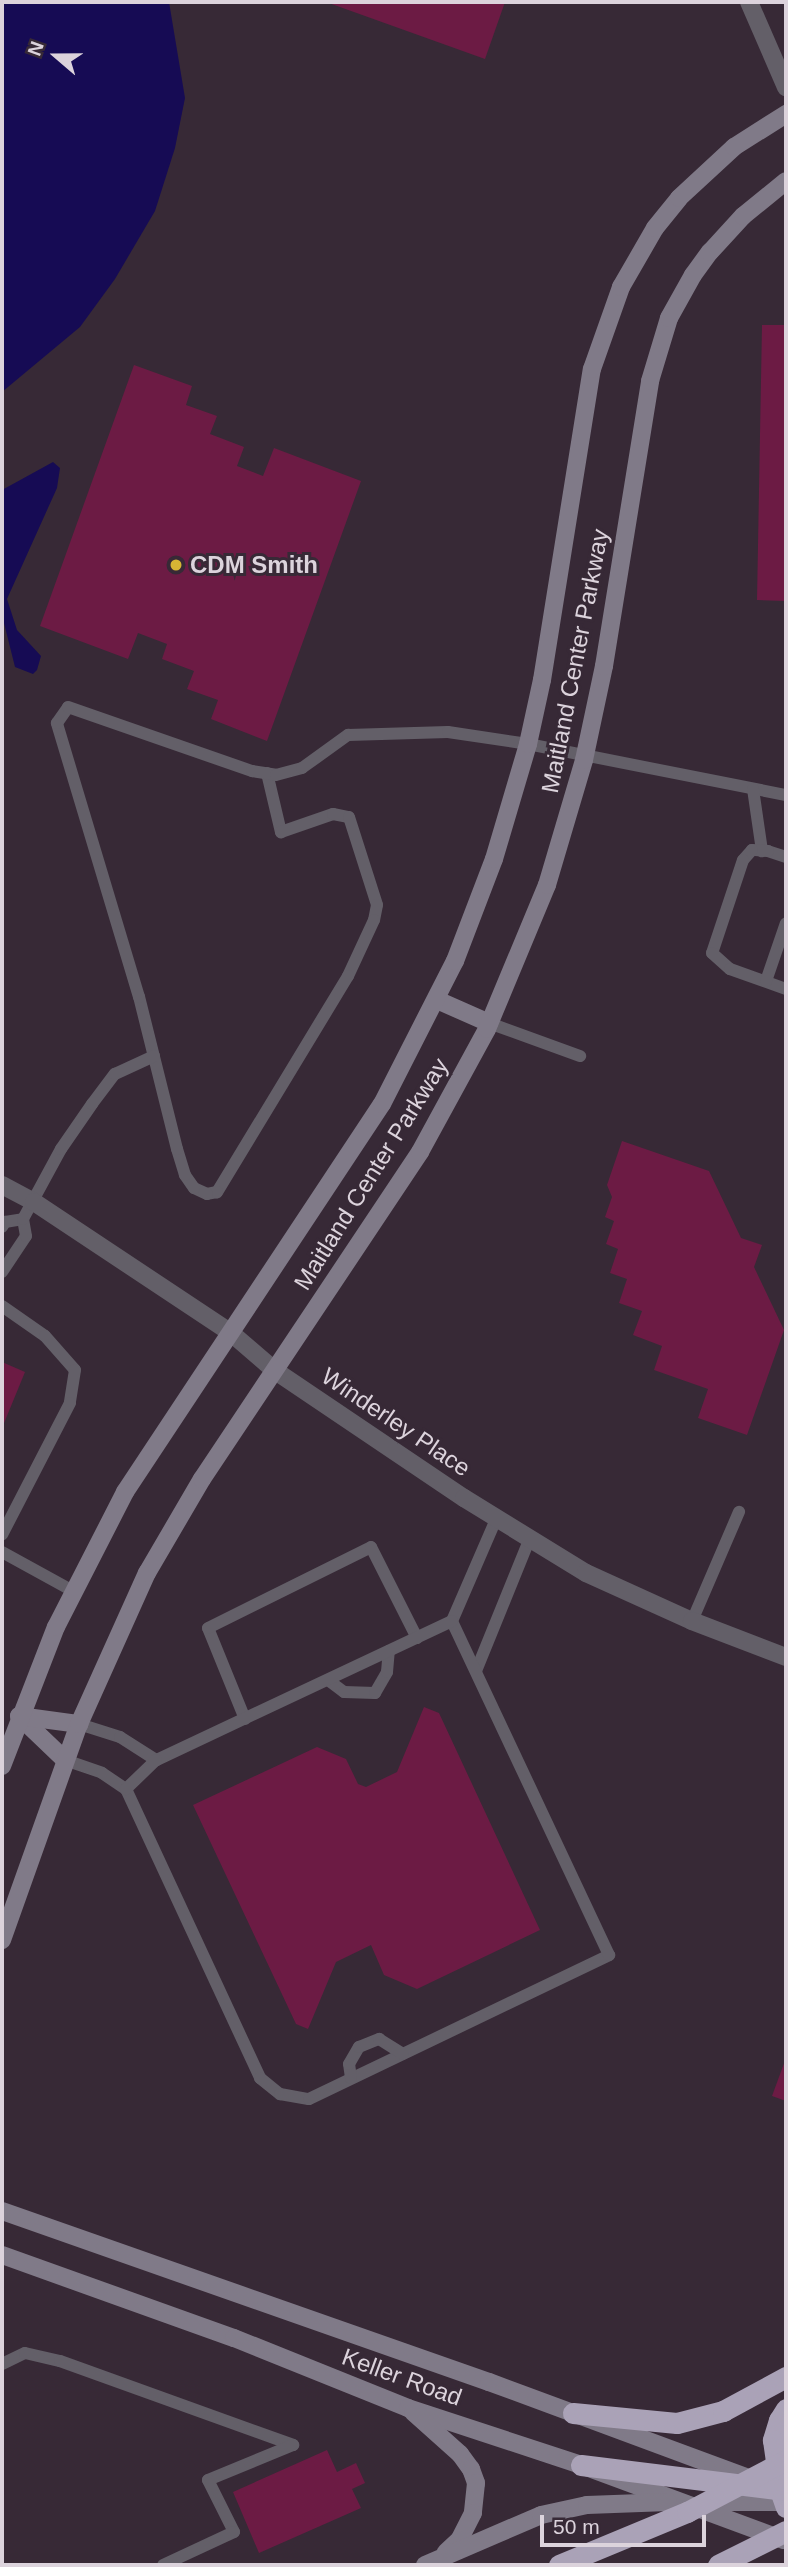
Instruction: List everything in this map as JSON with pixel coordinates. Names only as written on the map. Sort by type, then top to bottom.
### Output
[{"type":"highway","points":[[573,2413],[677,2423],[723,2411],[786,2377]]},
{"type":"highway","points":[[581,2465],[744,2493],[785,2497],[773,2440],[779,2420],[786,2409]]},
{"type":"highway","points":[[559,2565],[687,2512],[786,2460]]},
{"type":"highway","points":[[718,2565],[786,2530]]},
{"type":"street","points":[[749,2],[786,88]]},
{"type":"street","name":"Maitland Center Parkway","points":[[2,1766],[19,1716],[73,1591],[148,1454],[358,1143],[437,1000],[494,859],[528,744],[542,680],[592,369],[607,318],[635,260],[679,198],[734,148],[786,114]]},
{"type":"street","name":"Maitland Center Parkway","points":[[2,1940],[79,1724],[126,1615],[153,1562],[202,1479],[421,1152],[489,1023],[547,886],[585,756],[604,666],[643,419],[669,318],[692,275],[710,252],[743,216],[786,181]]},
{"type":"street","points":[[437,1000],[489,1023]]},
{"type":"street","name":"Winderley Place","points":[[2,1185],[34,1202],[230,1332],[274,1370],[586,1573],[692,1621],[786,1657]]},
{"type":"street","points":[[19,1716],[79,1724]]},
{"type":"street","points":[[19,1716],[65,1760]]},
{"type":"street","name":"Keller Road","points":[[2,2211],[573,2413],[710,2464],[785,2497]]},
{"type":"street","name":"Keller Road","points":[[2,2255],[234,2338],[408,2408],[581,2465],[786,2541]]},
{"type":"street","points":[[408,2408],[460,2454],[471,2469],[476,2483],[473,2513],[459,2540],[430,2563]]},
{"type":"street","points":[[710,2464],[744,2493],[758,2539],[747,2565]]},
{"type":"street","points":[[430,2563],[541,2515],[587,2505],[683,2502],[744,2493]]},
{"type":"lane","points":[[267,774],[281,832],[333,814],[349,817],[377,905],[348,976],[217,1192],[207,1194],[194,1188],[185,1175],[154,1056],[57,723],[68,707],[267,774],[276,775],[302,768],[348,735],[448,732],[528,744],[786,795]]},
{"type":"lane","points":[[753,789],[762,850]]},
{"type":"lane","points":[[786,857],[752,850],[743,860],[712,953],[730,969],[786,989]]},
{"type":"lane","points":[[766,981],[786,923]]},
{"type":"lane","points":[[489,1023],[580,1056]]},
{"type":"lane","points":[[2,1272],[26,1236],[23,1220],[61,1149],[115,1074],[154,1056]]},
{"type":"lane","points":[[2,1227],[5,1222],[23,1220]]},
{"type":"lane","points":[[2,1306],[45,1336],[75,1370],[70,1403],[2,1535]]},
{"type":"lane","points":[[692,1621],[739,1512]]},
{"type":"lane","points":[[126,1789],[156,1760],[452,1621],[497,1517]]},
{"type":"lane","points":[[476,1671],[530,1538]]},
{"type":"lane","points":[[245,1719],[208,1628],[371,1547],[417,1638]]},
{"type":"lane","points":[[2,1552],[73,1591]]},
{"type":"lane","points":[[65,1760],[102,1773],[126,1789],[260,2078],[280,2094],[309,2099],[609,1955],[452,1621]]},
{"type":"lane","points":[[328,1680],[344,1692],[375,1693],[387,1672],[390,1651]]},
{"type":"lane","points":[[79,1724],[120,1737],[156,1760]]},
{"type":"lane","points":[[351,2078],[349,2064],[359,2047],[379,2039],[403,2054]]},
{"type":"lane","points":[[2,2364],[25,2353],[60,2361],[293,2445],[208,2480],[234,2532],[163,2565]]},
{"type":"shaded area","points":[[2,2],[169,2],[185,98],[175,148],[155,211],[115,279],[80,327],[2,392]]},
{"type":"shaded area","points":[[53,462],[60,468],[57,488],[7,599],[17,630],[41,656],[33,674],[15,667],[2,615],[2,490]]},
{"type":"building","points":[[326,2],[505,2],[485,59]]},
{"type":"building","points":[[762,325],[786,325],[786,601],[757,600]]},
{"type":"building","points":[[134,365],[192,386],[186,405],[217,416],[210,434],[244,447],[237,466],[263,476],[274,448],[361,481],[267,741],[211,719],[218,700],[187,689],[194,671],[162,659],[167,644],[138,633],[128,659],[40,626]]},
{"type":"building","points":[[622,1141],[709,1171],[741,1238],[762,1245],[754,1267],[784,1330],[747,1435],[698,1418],[708,1389],[654,1370],[662,1346],[633,1335],[642,1311],[619,1303],[627,1279],[610,1273],[618,1249],[606,1244],[614,1221],[605,1217],[612,1197],[607,1185]]},
{"type":"building","points":[[2,1362],[25,1372],[2,1428]]},
{"type":"building","points":[[424,1707],[439,1713],[540,1930],[417,1989],[384,1975],[371,1945],[336,1962],[308,2029],[296,2024],[193,1805],[317,1747],[346,1759],[358,1784],[366,1787],[397,1772]]},
{"type":"building","points":[[786,2058],[786,2101],[772,2096]]},
{"type":"building","points":[[327,2450],[337,2472],[356,2463],[365,2483],[352,2489],[361,2508],[259,2553],[233,2492]]},
{"type":"place","name":"CDM Smith","points":[[176,565]]}]
